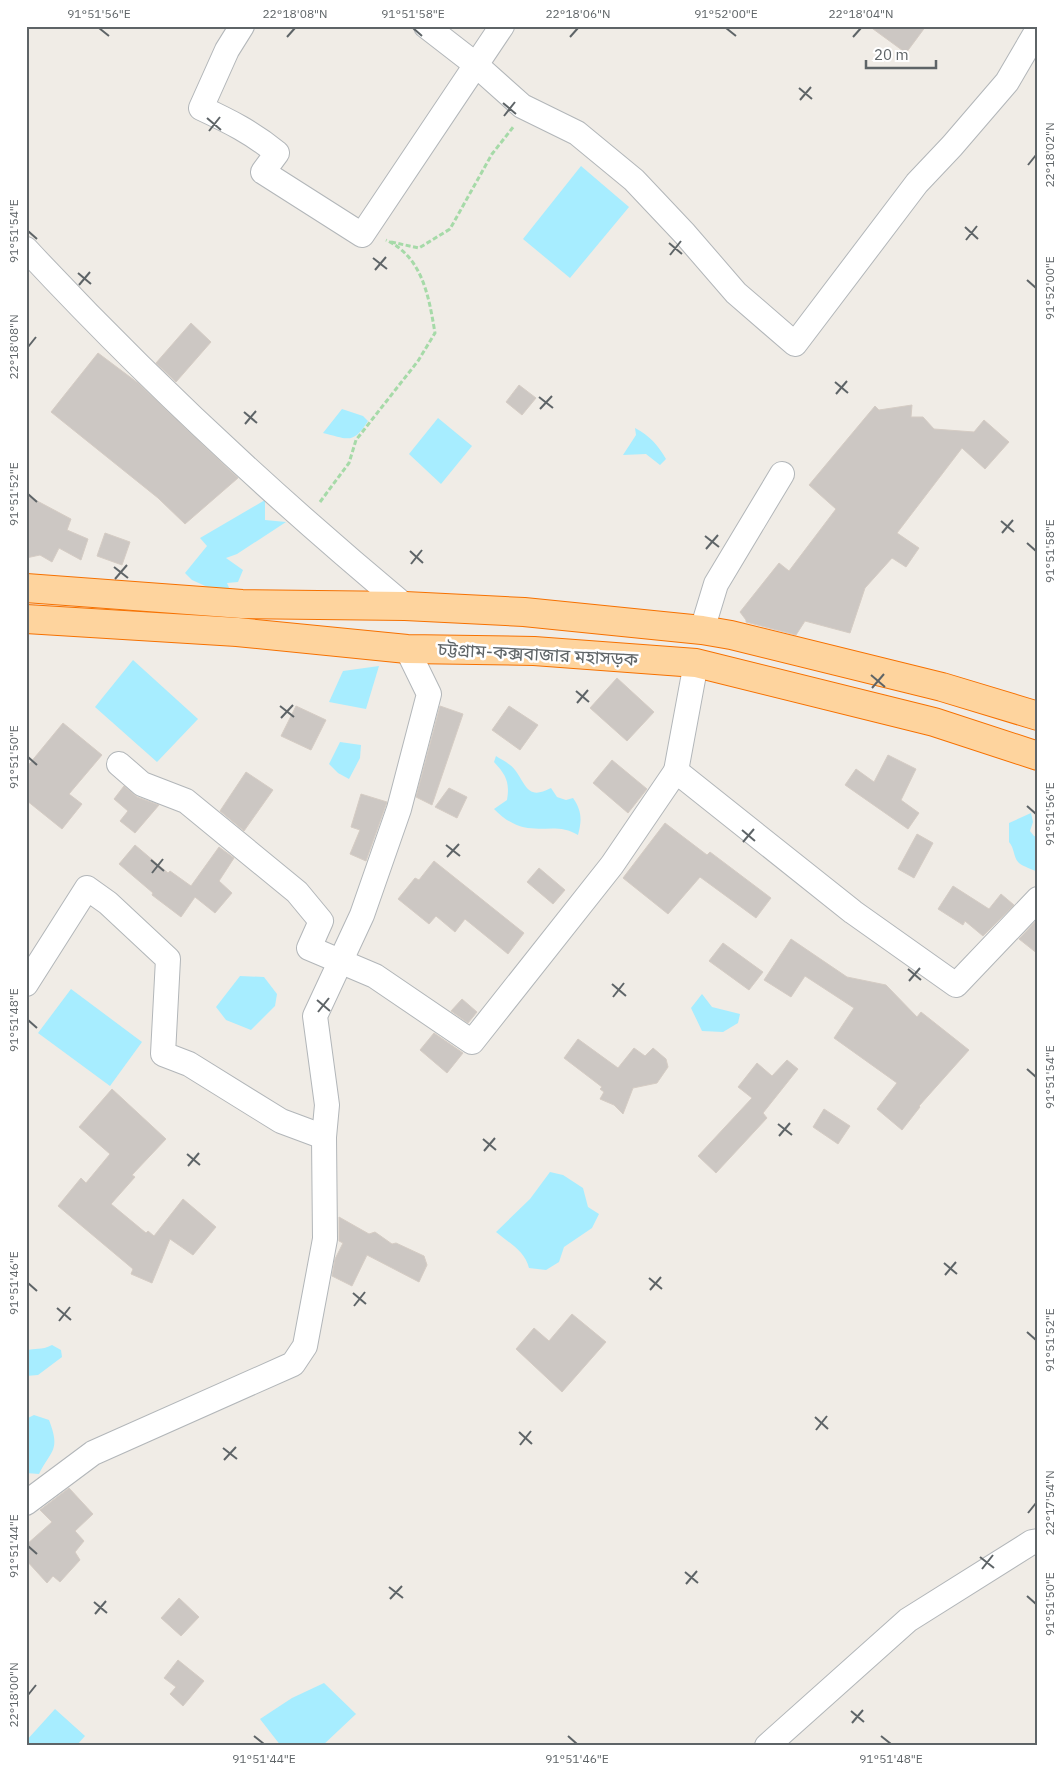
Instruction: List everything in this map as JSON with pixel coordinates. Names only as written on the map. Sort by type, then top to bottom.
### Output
[{"type":"highway","name":"চট্টগ্রাম-কক্সবাজার মহাসড়ক","points":[[26,588],[242,604],[405,606],[524,612],[702,630],[731,635],[942,687],[1038,716]]},
{"type":"highway","name":"চট্টগ্রাম-কক্সবাজার মহাসড়ক","points":[[26,619],[237,632],[407,649],[534,650],[696,663],[934,722],[1038,756]]},
{"type":"street","points":[[242,26],[227,50],[201,108],[243,127],[277,153],[264,172],[362,235],[502,26]]},
{"type":"street","points":[[426,26],[475,64],[522,106],[577,133],[634,180],[686,234],[736,293],[795,344],[917,183],[952,146],[1007,82],[1038,29]]},
{"type":"street","points":[[26,249],[190,416],[338,550],[405,606]]},
{"type":"street","points":[[702,630],[716,584],[782,474]]},
{"type":"street","points":[[27,1500],[93,1453],[293,1364],[305,1346],[325,1239],[324,1137],[327,1105],[315,1016],[362,916],[399,809],[428,694],[407,649]]},
{"type":"street","points":[[119,764],[142,784],[186,801],[298,892],[321,921],[309,948],[342,960],[375,976],[472,1042],[612,865],[676,771],[696,663]]},
{"type":"street","points":[[676,771],[853,912],[956,985],[1038,900]]},
{"type":"street","points":[[26,984],[87,888],[108,903],[168,959],[163,1054],[189,1064],[281,1121],[324,1137]]},
{"type":"street","points":[[767,1746],[908,1620],[1038,1540]]},
{"type":"path","points":[[365,230],[390,242],[419,248],[450,230],[492,154],[520,117],[522,106]]},
{"type":"path","points":[[317,506],[349,463],[356,440],[418,361],[435,334],[429,300],[416,264],[390,242]]},
{"type":"water","points":[[581,166],[629,207],[570,278],[523,239]]},
{"type":"water","points":[[342,409],[363,416],[368,421],[363,429],[354,437],[349,438],[323,433]]},
{"type":"water","points":[[438,418],[472,446],[441,484],[409,454]]},
{"type":"water","points":[[635,428],[653,441],[660,449],[666,459],[660,465],[646,454],[623,455],[636,435]]},
{"type":"water","points":[[265,500],[265,520],[286,522],[237,554],[226,558],[243,570],[238,582],[227,583],[234,599],[192,580],[185,573],[207,546],[200,538]]},
{"type":"water","points":[[133,660],[198,719],[157,762],[95,707]]},
{"type":"water","points":[[379,666],[366,709],[329,702],[343,671]]},
{"type":"water","points":[[340,742],[361,745],[360,758],[349,779],[338,773],[329,764]]},
{"type":"water","points":[[496,756],[513,768],[532,792],[543,792],[551,788],[557,797],[566,800],[573,798],[580,816],[578,835],[568,830],[528,828],[518,825],[506,819],[494,809],[507,800],[508,794],[506,779],[494,762]]},
{"type":"water","points":[[1031,813],[1033,822],[1030,831],[1034,836],[1038,837],[1038,872],[1019,863],[1009,842],[1009,823]]},
{"type":"water","points":[[240,976],[264,977],[277,994],[275,1006],[251,1030],[226,1020],[216,1007]]},
{"type":"water","points":[[71,989],[142,1042],[110,1086],[38,1033]]},
{"type":"water","points":[[702,994],[712,1007],[740,1014],[738,1023],[723,1032],[702,1031],[691,1008]]},
{"type":"water","points":[[550,1172],[563,1175],[583,1188],[588,1207],[599,1214],[592,1228],[564,1247],[559,1262],[546,1270],[529,1268],[520,1252],[496,1232],[530,1199]]},
{"type":"water","points":[[52,1345],[61,1350],[62,1357],[38,1375],[26,1376],[26,1351]]},
{"type":"water","points":[[34,1415],[49,1420],[54,1438],[53,1450],[39,1474],[26,1473],[26,1419]]},
{"type":"water","points":[[324,1683],[356,1714],[322,1746],[281,1746],[260,1719],[292,1698]]},
{"type":"water","points":[[55,1709],[85,1736],[76,1746],[26,1746],[26,1741]]},
{"type":"building","points":[[869,26],[926,26],[906,53]]},
{"type":"building","points":[[191,323],[211,342],[176,382],[156,363]]},
{"type":"building","points":[[98,353],[138,383],[238,478],[185,524],[158,498],[51,412]]},
{"type":"building","points":[[519,385],[536,398],[522,415],[506,402]]},
{"type":"building","points":[[912,405],[911,417],[923,417],[934,429],[974,432],[984,420],[1009,442],[985,469],[962,448],[897,533],[919,548],[906,567],[892,558],[865,588],[850,633],[805,621],[796,635],[746,622],[740,612],[779,563],[789,571],[836,509],[809,485],[875,406],[879,410]]},
{"type":"building","points":[[26,495],[71,519],[67,530],[88,539],[81,560],[59,548],[52,562],[40,555],[26,558]]},
{"type":"building","points":[[105,533],[130,542],[122,565],[97,556]]},
{"type":"building","points":[[617,678],[654,712],[627,741],[590,708]]},
{"type":"building","points":[[296,706],[326,720],[311,750],[281,736]]},
{"type":"building","points":[[440,706],[463,714],[432,805],[416,797]]},
{"type":"building","points":[[509,706],[538,725],[520,750],[492,730]]},
{"type":"building","points":[[63,723],[102,755],[69,794],[82,804],[62,829],[26,800],[26,768]]},
{"type":"building","points":[[888,755],[916,769],[901,800],[919,813],[908,829],[845,785],[856,769],[874,782]]},
{"type":"building","points":[[612,760],[647,789],[628,813],[593,783]]},
{"type":"building","points":[[246,772],[273,790],[244,831],[220,811]]},
{"type":"building","points":[[124,786],[137,797],[159,805],[135,833],[120,821],[128,811],[114,799]]},
{"type":"building","points":[[449,788],[467,797],[457,818],[435,807]]},
{"type":"building","points":[[361,794],[387,802],[366,861],[350,854],[360,830],[351,827]]},
{"type":"building","points":[[665,823],[707,855],[710,852],[771,898],[756,918],[700,877],[668,914],[623,878]]},
{"type":"building","points":[[917,834],[933,843],[914,878],[898,869]]},
{"type":"building","points":[[135,845],[168,873],[170,871],[191,886],[219,847],[234,858],[219,881],[232,893],[215,913],[195,897],[181,917],[152,895],[153,893],[119,864]]},
{"type":"building","points":[[434,861],[524,933],[508,954],[465,919],[455,932],[436,916],[429,924],[398,899],[415,878],[419,880]]},
{"type":"building","points":[[539,868],[565,890],[553,904],[527,882]]},
{"type":"building","points":[[953,886],[989,909],[1001,894],[1014,905],[983,936],[965,921],[963,925],[938,909]]},
{"type":"building","points":[[1035,922],[1038,925],[1038,954],[1019,939]]},
{"type":"building","points":[[791,939],[847,977],[886,985],[917,1017],[921,1012],[969,1050],[919,1106],[902,1130],[877,1109],[897,1083],[834,1038],[854,1008],[805,976],[791,997],[764,980]]},
{"type":"building","points":[[723,943],[763,972],[749,990],[709,961]]},
{"type":"building","points":[[462,999],[477,1012],[468,1023],[451,1011]]},
{"type":"building","points":[[434,1033],[463,1053],[447,1073],[420,1050]]},
{"type":"building","points":[[578,1039],[618,1068],[634,1048],[645,1056],[653,1048],[666,1059],[668,1067],[657,1083],[633,1088],[623,1114],[614,1105],[600,1099],[604,1092],[600,1089],[602,1087],[564,1058]]},
{"type":"building","points":[[787,1060],[798,1069],[763,1113],[767,1118],[716,1173],[698,1156],[752,1098],[738,1087],[757,1063],[772,1076]]},
{"type":"building","points":[[112,1089],[166,1139],[132,1175],[135,1177],[111,1204],[146,1233],[148,1231],[154,1236],[183,1199],[216,1227],[193,1255],[170,1239],[152,1283],[131,1274],[133,1269],[58,1206],[81,1178],[86,1183],[110,1154],[79,1127]]},
{"type":"building","points":[[824,1109],[850,1126],[838,1144],[813,1127]]},
{"type":"building","points":[[339,1217],[369,1234],[375,1232],[392,1244],[396,1243],[424,1256],[427,1265],[419,1282],[367,1255],[352,1286],[332,1276],[335,1259],[343,1243],[339,1241]]},
{"type":"building","points":[[572,1314],[606,1342],[562,1392],[516,1349],[534,1328],[549,1341]]},
{"type":"building","points":[[69,1488],[93,1514],[75,1531],[84,1541],[75,1552],[80,1560],[60,1582],[53,1576],[47,1583],[26,1560],[26,1545],[52,1522],[40,1510]]},
{"type":"building","points":[[179,1598],[199,1617],[181,1636],[161,1618]]},
{"type":"building","points":[[178,1660],[204,1681],[183,1706],[170,1694],[176,1687],[164,1678]]}]
